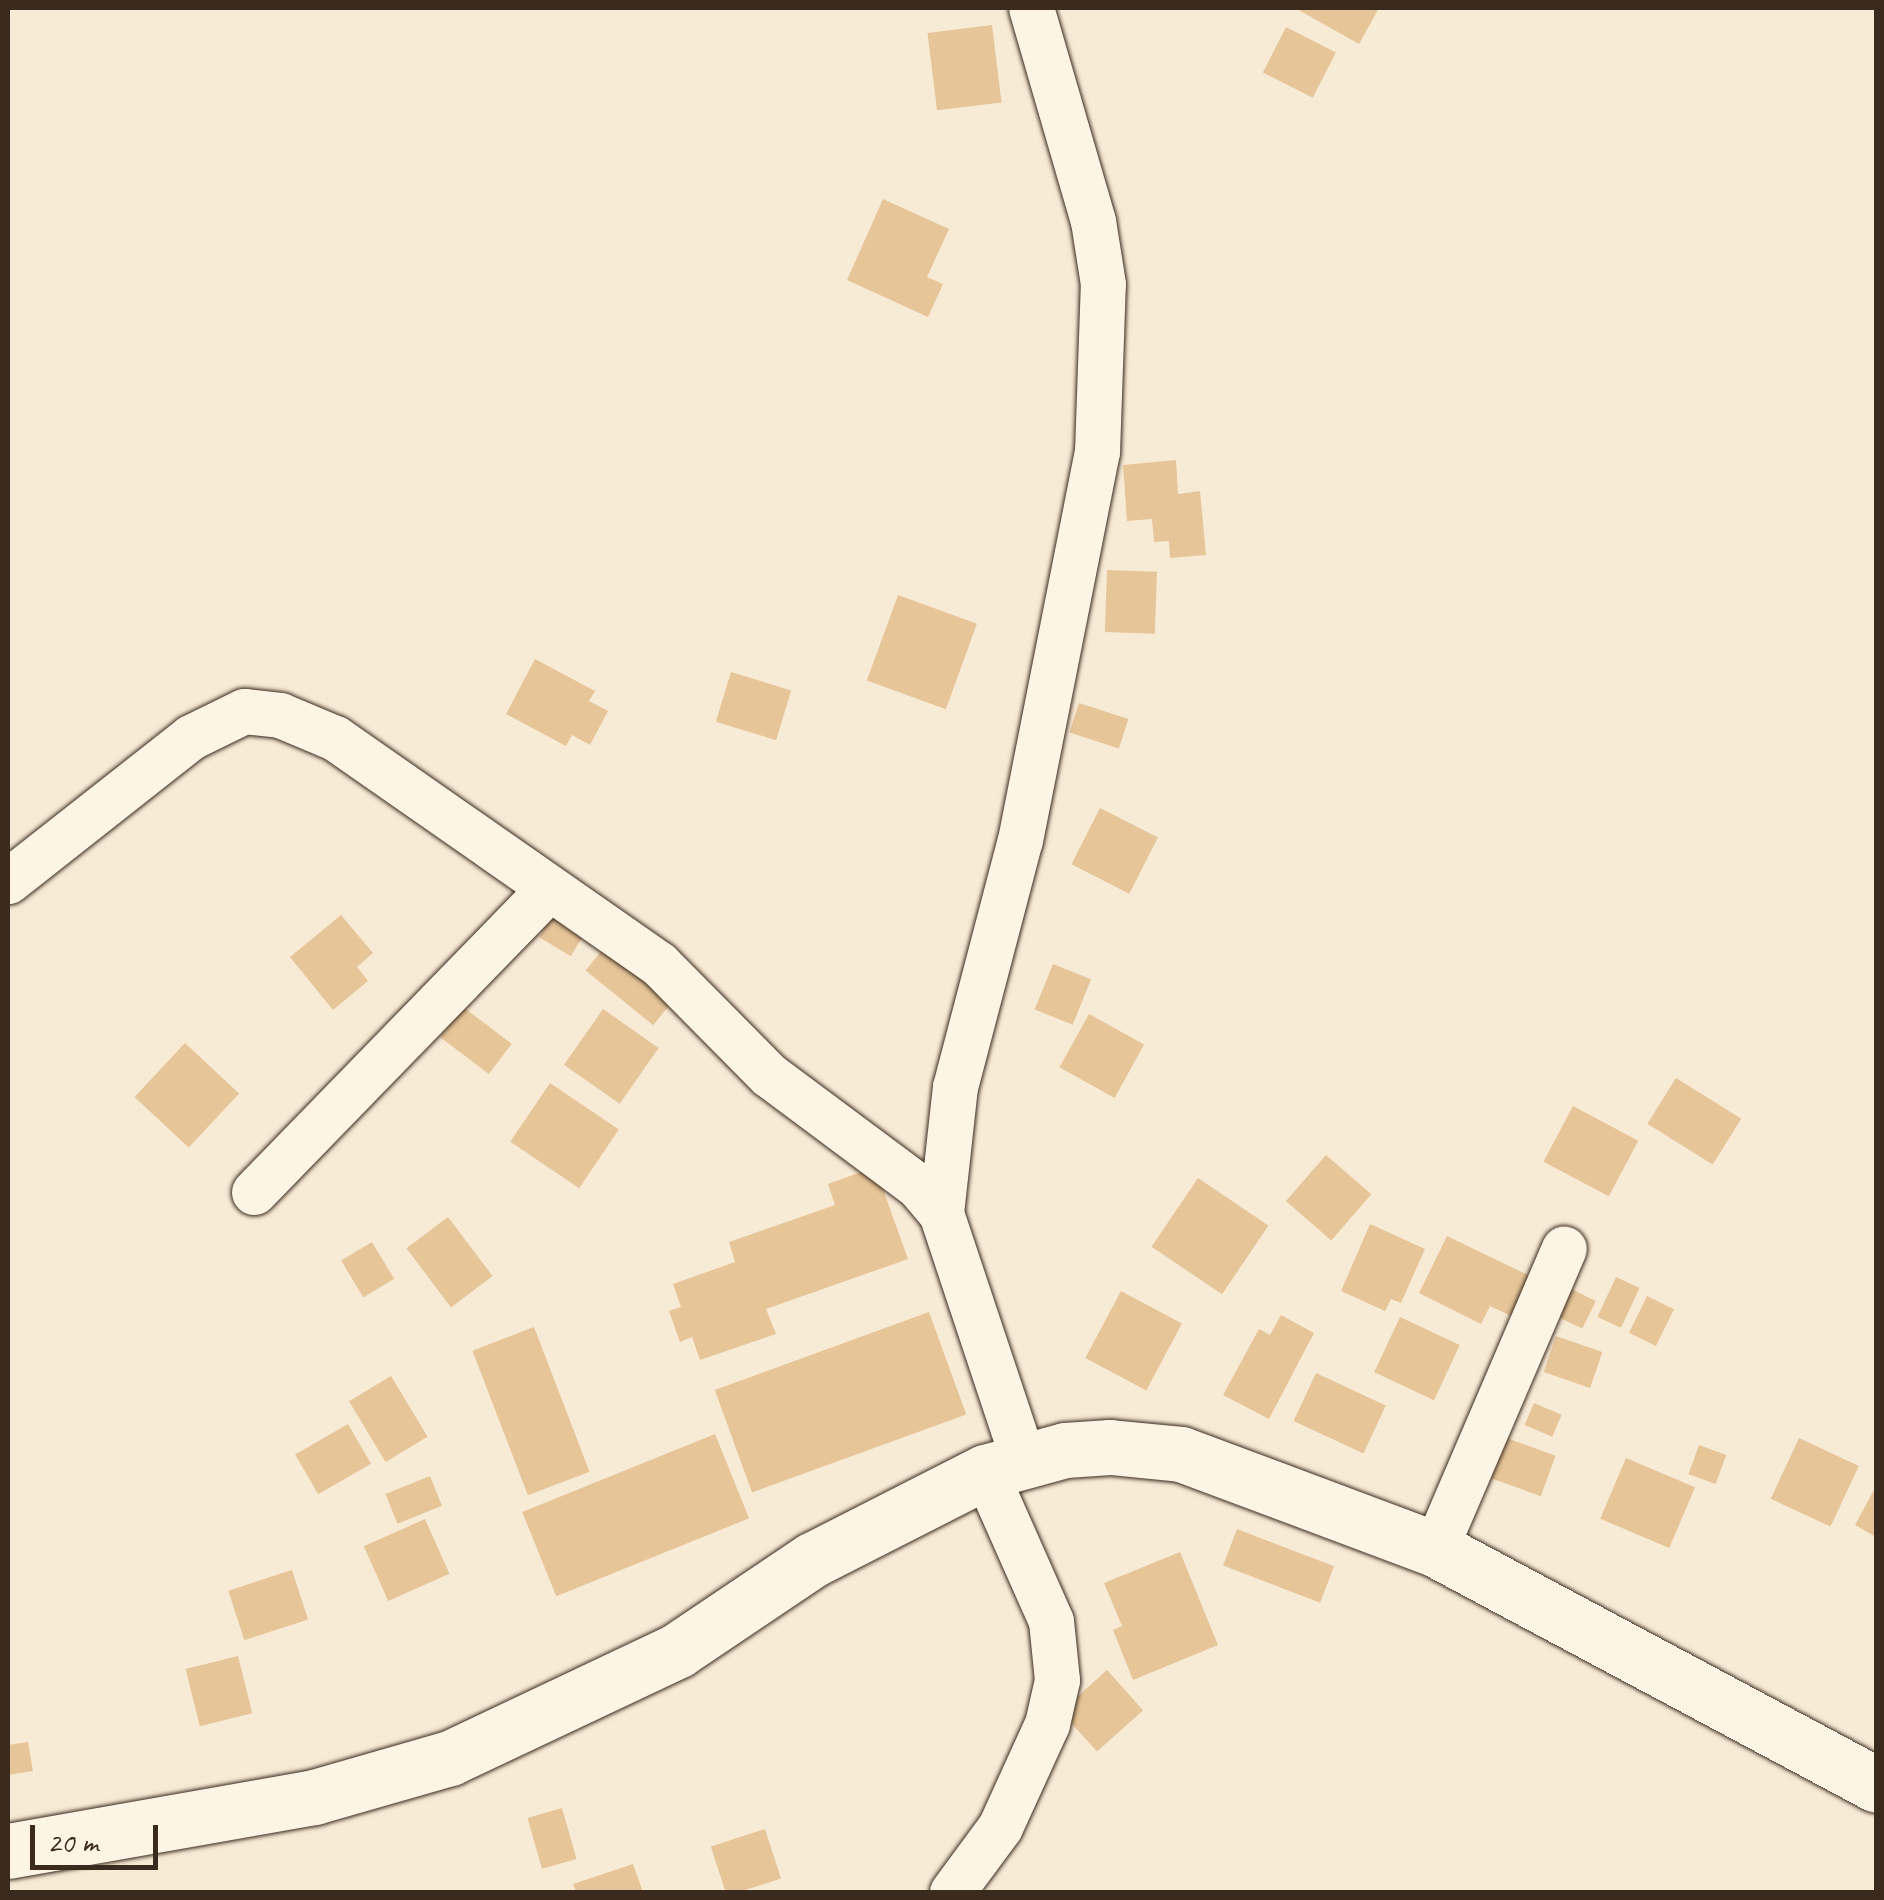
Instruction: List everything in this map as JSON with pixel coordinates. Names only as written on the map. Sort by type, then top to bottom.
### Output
[{"type":"main road","points":[[8,1850],[314,1797],[450,1758],[678,1650],[812,1560],[1004,1466],[1110,1447],[1181,1454],[1435,1549],[1876,1784]]},
{"type":"street","points":[[952,1892],[1000,1828],[1047,1724],[1057,1680],[1051,1621],[1004,1466],[941,1213],[955,1087],[1020,840],[1097,452],[1103,284],[1093,221],[1031,8]]},
{"type":"street","points":[[8,881],[191,737],[244,711],[280,715],[335,738],[659,964],[723,1023],[744,1054],[918,1186],[941,1213]]},
{"type":"street","points":[[254,1192],[549,889]]},
{"type":"street","points":[[1435,1549],[1564,1248]]},
{"type":"building","points":[[1295,8],[1379,8],[1359,44]]},
{"type":"building","points":[[992,25],[1002,102],[937,110],[927,33]]},
{"type":"building","points":[[1286,27],[1336,52],[1313,98],[1263,72]]},
{"type":"building","points":[[883,199],[949,229],[927,277],[943,284],[928,317],[847,280]]},
{"type":"building","points":[[1176,460],[1178,494],[1200,491],[1206,555],[1170,558],[1169,541],[1154,542],[1152,519],[1127,521],[1123,465]]},
{"type":"building","points":[[1107,570],[1157,572],[1155,634],[1105,632]]},
{"type":"building","points":[[898,595],[977,624],[946,709],[867,681]]},
{"type":"building","points":[[535,659],[595,691],[589,701],[608,711],[590,745],[572,735],[566,746],[506,714]]},
{"type":"building","points":[[731,672],[791,690],[776,740],[716,722]]},
{"type":"building","points":[[1079,703],[1128,719],[1119,749],[1069,732]]},
{"type":"building","points":[[1100,808],[1158,838],[1129,894],[1071,864]]},
{"type":"building","points":[[553,914],[585,933],[571,956],[539,937]]},
{"type":"building","points":[[341,915],[373,953],[357,967],[368,981],[333,1010],[290,957]]},
{"type":"building","points":[[607,944],[675,999],[653,1025],[586,970]]},
{"type":"building","points":[[1053,964],[1091,979],[1073,1025],[1035,1009]]},
{"type":"building","points":[[463,1007],[512,1044],[489,1074],[440,1037]]},
{"type":"building","points":[[603,1009],[659,1048],[620,1104],[564,1065]]},
{"type":"building","points":[[1089,1014],[1144,1045],[1115,1098],[1059,1067]]},
{"type":"building","points":[[185,1043],[239,1093],[189,1148],[135,1097]]},
{"type":"building","points":[[1676,1078],[1741,1119],[1713,1165],[1647,1124]]},
{"type":"building","points":[[550,1083],[619,1129],[579,1188],[510,1142]]},
{"type":"building","points":[[1573,1106],[1638,1141],[1609,1196],[1543,1162]]},
{"type":"building","points":[[1326,1155],[1371,1194],[1331,1240],[1286,1201]]},
{"type":"building","points":[[875,1167],[908,1259],[766,1309],[776,1334],[700,1360],[692,1337],[680,1342],[669,1311],[681,1307],[673,1284],[735,1262],[729,1242],[835,1205],[828,1184]]},
{"type":"building","points":[[1198,1178],[1268,1226],[1222,1294],[1152,1247]]},
{"type":"building","points":[[448,1217],[493,1276],[451,1307],[406,1248]]},
{"type":"building","points":[[1370,1224],[1425,1249],[1401,1303],[1391,1299],[1385,1311],[1341,1291]]},
{"type":"building","points":[[1447,1236],[1530,1276],[1511,1316],[1490,1306],[1481,1324],[1419,1293]]},
{"type":"building","points":[[372,1242],[394,1279],[363,1297],[341,1261]]},
{"type":"building","points":[[1616,1277],[1640,1288],[1621,1328],[1597,1317]]},
{"type":"building","points":[[1559,1283],[1596,1301],[1582,1329],[1545,1311]]},
{"type":"building","points":[[1121,1291],[1182,1323],[1146,1390],[1085,1358]]},
{"type":"building","points":[[1647,1296],[1674,1309],[1656,1346],[1629,1333]]},
{"type":"building","points":[[929,1312],[966,1414],[752,1492],[715,1390]]},
{"type":"building","points":[[1281,1315],[1314,1333],[1269,1419],[1223,1395],[1259,1329],[1270,1335]]},
{"type":"building","points":[[1400,1317],[1460,1345],[1434,1400],[1374,1372]]},
{"type":"building","points":[[534,1327],[590,1472],[528,1495],[472,1351]]},
{"type":"building","points":[[1556,1336],[1602,1352],[1590,1388],[1544,1372]]},
{"type":"building","points":[[1316,1373],[1386,1406],[1363,1454],[1294,1421]]},
{"type":"building","points":[[391,1376],[428,1437],[386,1462],[349,1401]]},
{"type":"building","points":[[1534,1403],[1562,1415],[1552,1437],[1525,1425]]},
{"type":"building","points":[[348,1424],[371,1464],[318,1494],[295,1454]]},
{"type":"building","points":[[715,1434],[749,1518],[556,1596],[522,1512]]},
{"type":"building","points":[[1501,1436],[1556,1456],[1541,1496],[1486,1476]]},
{"type":"building","points":[[1799,1438],[1859,1466],[1831,1527],[1771,1499]]},
{"type":"building","points":[[1699,1445],[1726,1455],[1716,1484],[1688,1474]]},
{"type":"building","points":[[1626,1458],[1695,1487],[1669,1548],[1600,1519]]},
{"type":"building","points":[[430,1476],[442,1506],[397,1524],[385,1494]]},
{"type":"building","points":[[1876,1486],[1876,1537],[1855,1525]]},
{"type":"building","points":[[425,1519],[449,1574],[388,1601],[364,1546]]},
{"type":"building","points":[[1237,1529],[1334,1566],[1320,1603],[1223,1565]]},
{"type":"building","points":[[1180,1552],[1218,1645],[1133,1680],[1113,1630],[1122,1626],[1104,1583]]},
{"type":"building","points":[[292,1570],[308,1619],[244,1640],[228,1591]]},
{"type":"building","points":[[238,1656],[252,1713],[200,1726],[186,1669]]},
{"type":"building","points":[[1107,1670],[1143,1710],[1097,1752],[1061,1711]]},
{"type":"building","points":[[28,1742],[33,1771],[8,1775],[8,1745]]},
{"type":"building","points":[[562,1808],[577,1859],[542,1869],[527,1818]]},
{"type":"building","points":[[765,1829],[781,1878],[739,1892],[726,1892],[711,1847]]},
{"type":"building","points":[[633,1864],[643,1892],[576,1892],[573,1884]]}]
